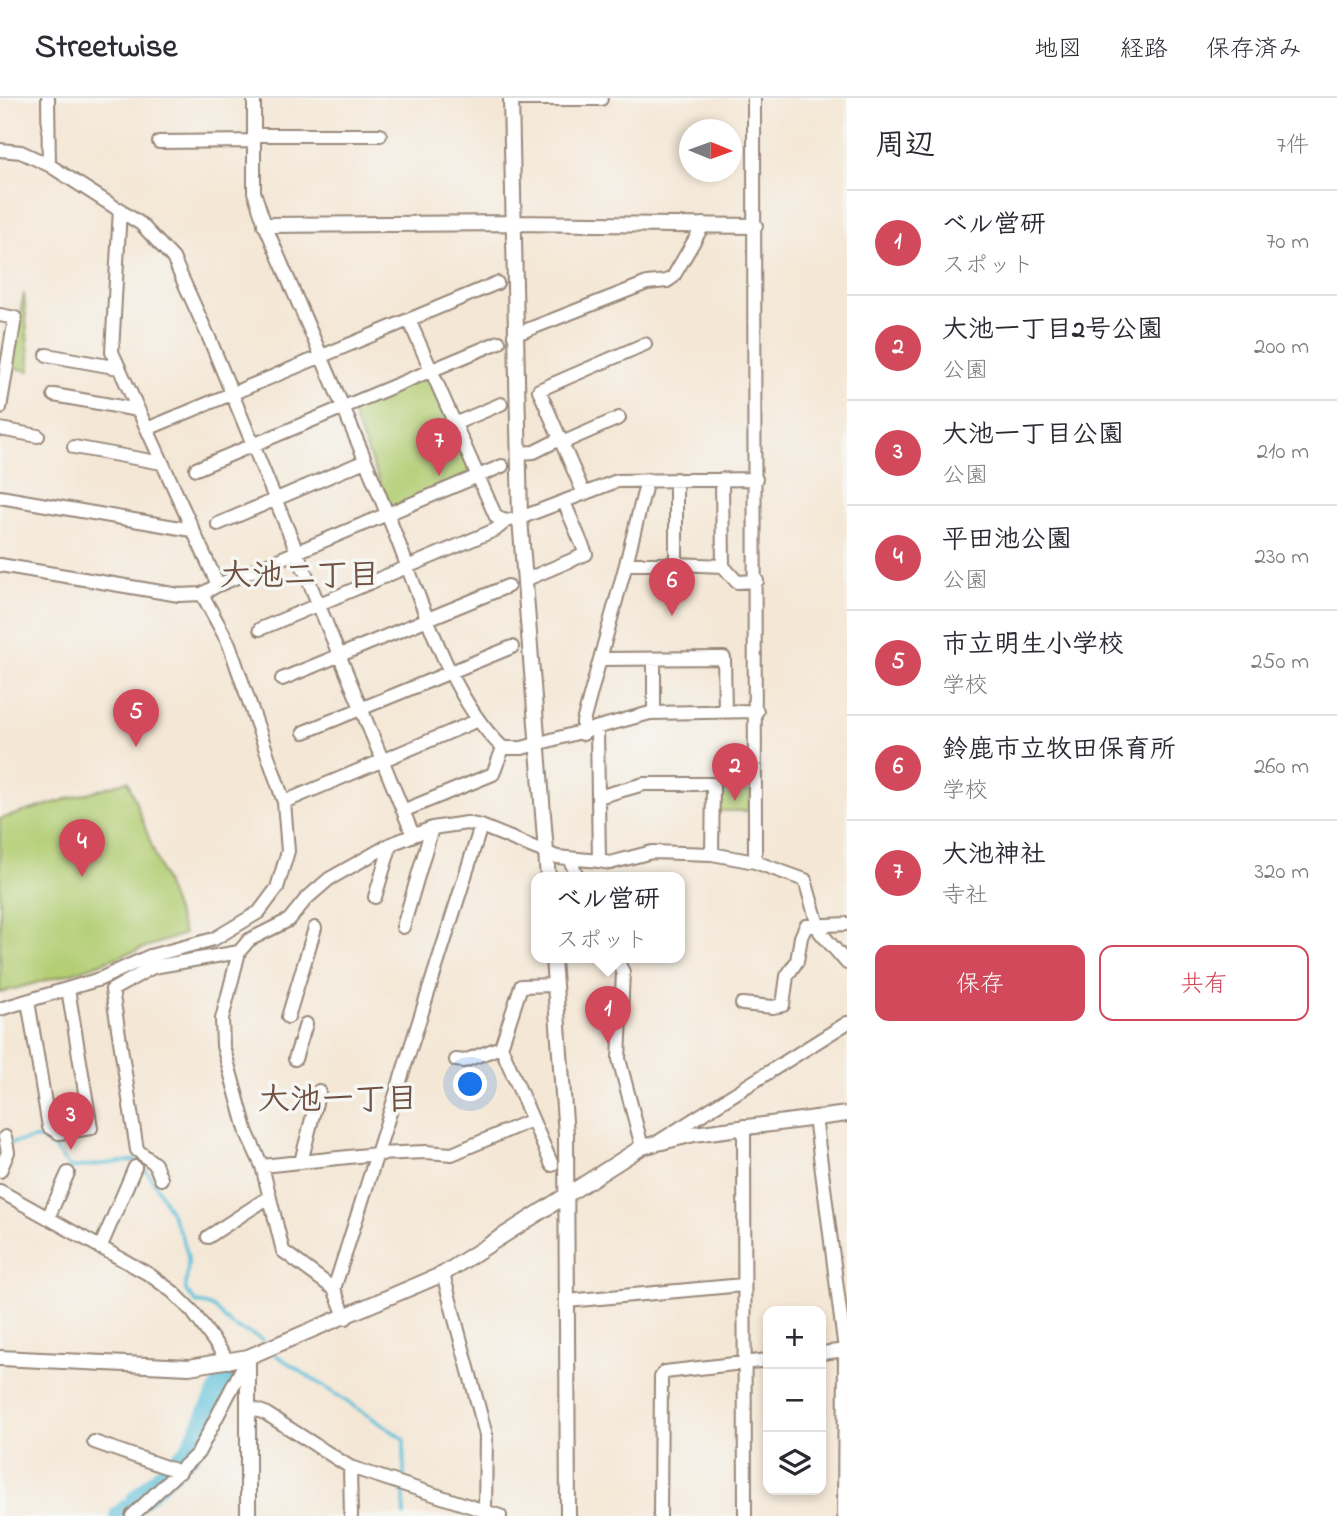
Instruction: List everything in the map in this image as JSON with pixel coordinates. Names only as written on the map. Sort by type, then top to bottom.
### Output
[{"type":"street","points":[[48,98],[49,165]]},
{"type":"street","points":[[254,98],[254,192],[265,225],[388,514],[450,671],[476,721],[503,748]]},
{"type":"street","points":[[754,98],[757,581],[755,862]]},
{"type":"street","points":[[548,872],[525,580],[513,519],[519,453],[514,335],[511,99],[601,99]]},
{"type":"street","points":[[159,142],[380,135]]},
{"type":"street","points":[[0,150],[21,152],[49,165],[120,209],[152,233],[173,258],[405,810],[413,835]]},
{"type":"street","points":[[120,209],[112,352],[218,585]]},
{"type":"street","points":[[265,225],[513,223],[755,226]]},
{"type":"street","points":[[514,335],[647,283],[667,281],[673,277],[704,224]]},
{"type":"street","points":[[148,429],[498,283]]},
{"type":"street","points":[[0,316],[15,318],[0,408]]},
{"type":"street","points":[[409,320],[491,510],[496,517],[513,519]]},
{"type":"street","points":[[196,469],[343,410],[499,342]]},
{"type":"street","points":[[584,494],[539,390],[645,344]]},
{"type":"street","points":[[47,355],[119,368]]},
{"type":"street","points":[[54,395],[138,410]]},
{"type":"street","points":[[454,424],[501,404]]},
{"type":"street","points":[[519,453],[534,452],[619,418]]},
{"type":"street","points":[[0,429],[38,436]]},
{"type":"street","points":[[74,447],[162,463]]},
{"type":"street","points":[[218,524],[365,461]]},
{"type":"street","points":[[0,565],[179,595],[202,594],[502,466]]},
{"type":"street","points":[[676,479],[676,564]]},
{"type":"street","points":[[722,479],[723,566],[737,582],[757,581]]},
{"type":"street","points":[[260,629],[409,568],[495,530],[513,519],[617,481],[755,479]]},
{"type":"street","points":[[583,734],[583,722],[647,480]]},
{"type":"street","points":[[0,497],[192,530]]},
{"type":"street","points":[[525,580],[586,554],[564,502]]},
{"type":"street","points":[[626,564],[723,566]]},
{"type":"street","points":[[282,680],[508,586]]},
{"type":"street","points":[[0,1009],[152,962],[214,939],[237,927],[266,904],[277,888],[288,851],[284,802],[229,644],[202,594]]},
{"type":"street","points":[[304,732],[512,647]]},
{"type":"street","points":[[600,659],[724,658],[725,712]]},
{"type":"street","points":[[654,659],[654,713]]},
{"type":"street","points":[[503,748],[539,744],[583,734],[654,713],[757,711]]},
{"type":"street","points":[[284,802],[476,721]]},
{"type":"street","points":[[597,728],[599,861]]},
{"type":"street","points":[[405,810],[493,774],[503,748]]},
{"type":"street","points":[[598,797],[643,784],[713,784],[712,854]]},
{"type":"street","points":[[346,1318],[334,1289],[283,1251],[262,1166],[247,1133],[223,1046],[226,999],[239,952],[249,940],[289,920],[306,899],[330,879],[391,844],[413,835],[432,828],[467,824],[481,826],[569,858],[610,863],[652,852],[712,854],[755,862],[805,880],[820,932],[847,963]]},
{"type":"street","points":[[334,1289],[481,826]]},
{"type":"street","points":[[403,926],[432,828]]},
{"type":"street","points":[[375,898],[391,844]]},
{"type":"street","points":[[569,858],[575,872]]},
{"type":"street","points":[[742,1004],[783,1005],[787,975],[797,961],[801,937],[806,926],[817,923],[847,923]]},
{"type":"street","points":[[288,1017],[315,928]]},
{"type":"street","points":[[161,1179],[155,1164],[137,1150],[112,990],[152,962],[239,952]]},
{"type":"street","points":[[553,963],[566,1135],[568,1516]]},
{"type":"street","points":[[618,963],[623,972],[619,1059],[646,1147]]},
{"type":"street","points":[[552,1165],[501,1047],[521,986],[555,985]]},
{"type":"street","points":[[28,1001],[49,1127],[59,1133],[92,1128],[68,989]]},
{"type":"street","points":[[0,1358],[189,1367],[248,1357],[346,1318],[443,1274],[847,1023]]},
{"type":"street","points":[[295,1059],[306,1024]]},
{"type":"street","points":[[456,1060],[464,1061],[501,1047]]},
{"type":"street","points":[[301,1162],[319,1091]]},
{"type":"street","points":[[646,1147],[695,1134],[847,1114]]},
{"type":"street","points":[[815,1117],[846,1350],[844,1516]]},
{"type":"street","points":[[262,1166],[377,1154],[452,1154],[532,1120]]},
{"type":"street","points":[[744,1126],[745,1516]]},
{"type":"street","points":[[0,1171],[8,1152],[5,1137]]},
{"type":"street","points":[[100,1248],[135,1167]]},
{"type":"street","points":[[48,1218],[68,1173]]},
{"type":"street","points":[[0,1191],[173,1292],[192,1311],[229,1362]]},
{"type":"street","points":[[208,1237],[269,1197]]},
{"type":"street","points":[[443,1274],[486,1436],[485,1511]]},
{"type":"street","points":[[567,1301],[743,1285]]},
{"type":"street","points":[[826,1352],[846,1350]]},
{"type":"street","points":[[248,1357],[248,1516]]},
{"type":"street","points":[[132,1516],[175,1470],[198,1453],[248,1357]]},
{"type":"street","points":[[660,1516],[661,1377],[665,1372],[763,1361]]},
{"type":"street","points":[[248,1407],[265,1413],[351,1468],[459,1510],[485,1511],[500,1516]]},
{"type":"street","points":[[94,1442],[175,1470]]},
{"type":"street","points":[[351,1468],[351,1516]]},
{"type":"green space","points":[[24,293],[30,371],[10,367]]},
{"type":"green space","points":[[425,377],[430,378],[471,473],[391,509],[352,414],[355,409]]},
{"type":"green space","points":[[128,781],[184,934],[75,972],[0,993],[0,819]]},
{"type":"green space","points":[[719,791],[750,791],[750,811],[719,811]]},
{"type":"waterway","points":[[0,1145],[40,1138],[53,1147],[70,1168],[137,1160],[159,1191],[186,1248],[186,1291],[197,1303],[212,1307],[230,1324],[262,1340]]},
{"type":"waterway","points":[[276,1355],[404,1439],[404,1478]]},
{"type":"waterway","points":[[137,1501],[190,1452],[226,1379]]},
{"type":"waterway","points":[[404,1491],[404,1516]]},
{"type":"waterway","points":[[121,1516],[128,1510]]},
{"type":"place","name":"大池神社","points":[[439,476]]},
{"type":"place","name":"鈴鹿市立牧田保育所","points":[[672,616]]},
{"type":"place","name":"市立明生小学校","points":[[136,747]]},
{"type":"place","name":"大池一丁目2号公園","points":[[735,801]]},
{"type":"place","name":"平田池公園","points":[[82,877]]},
{"type":"place","name":"べル営研","points":[[608,1044]]},
{"type":"place","name":"大池一丁目公園","points":[[71,1150]]},
{"type":"district","name":"大池二丁目","points":[[300,574]]},
{"type":"district","name":"大池一丁目","points":[[338,1098]]}]
